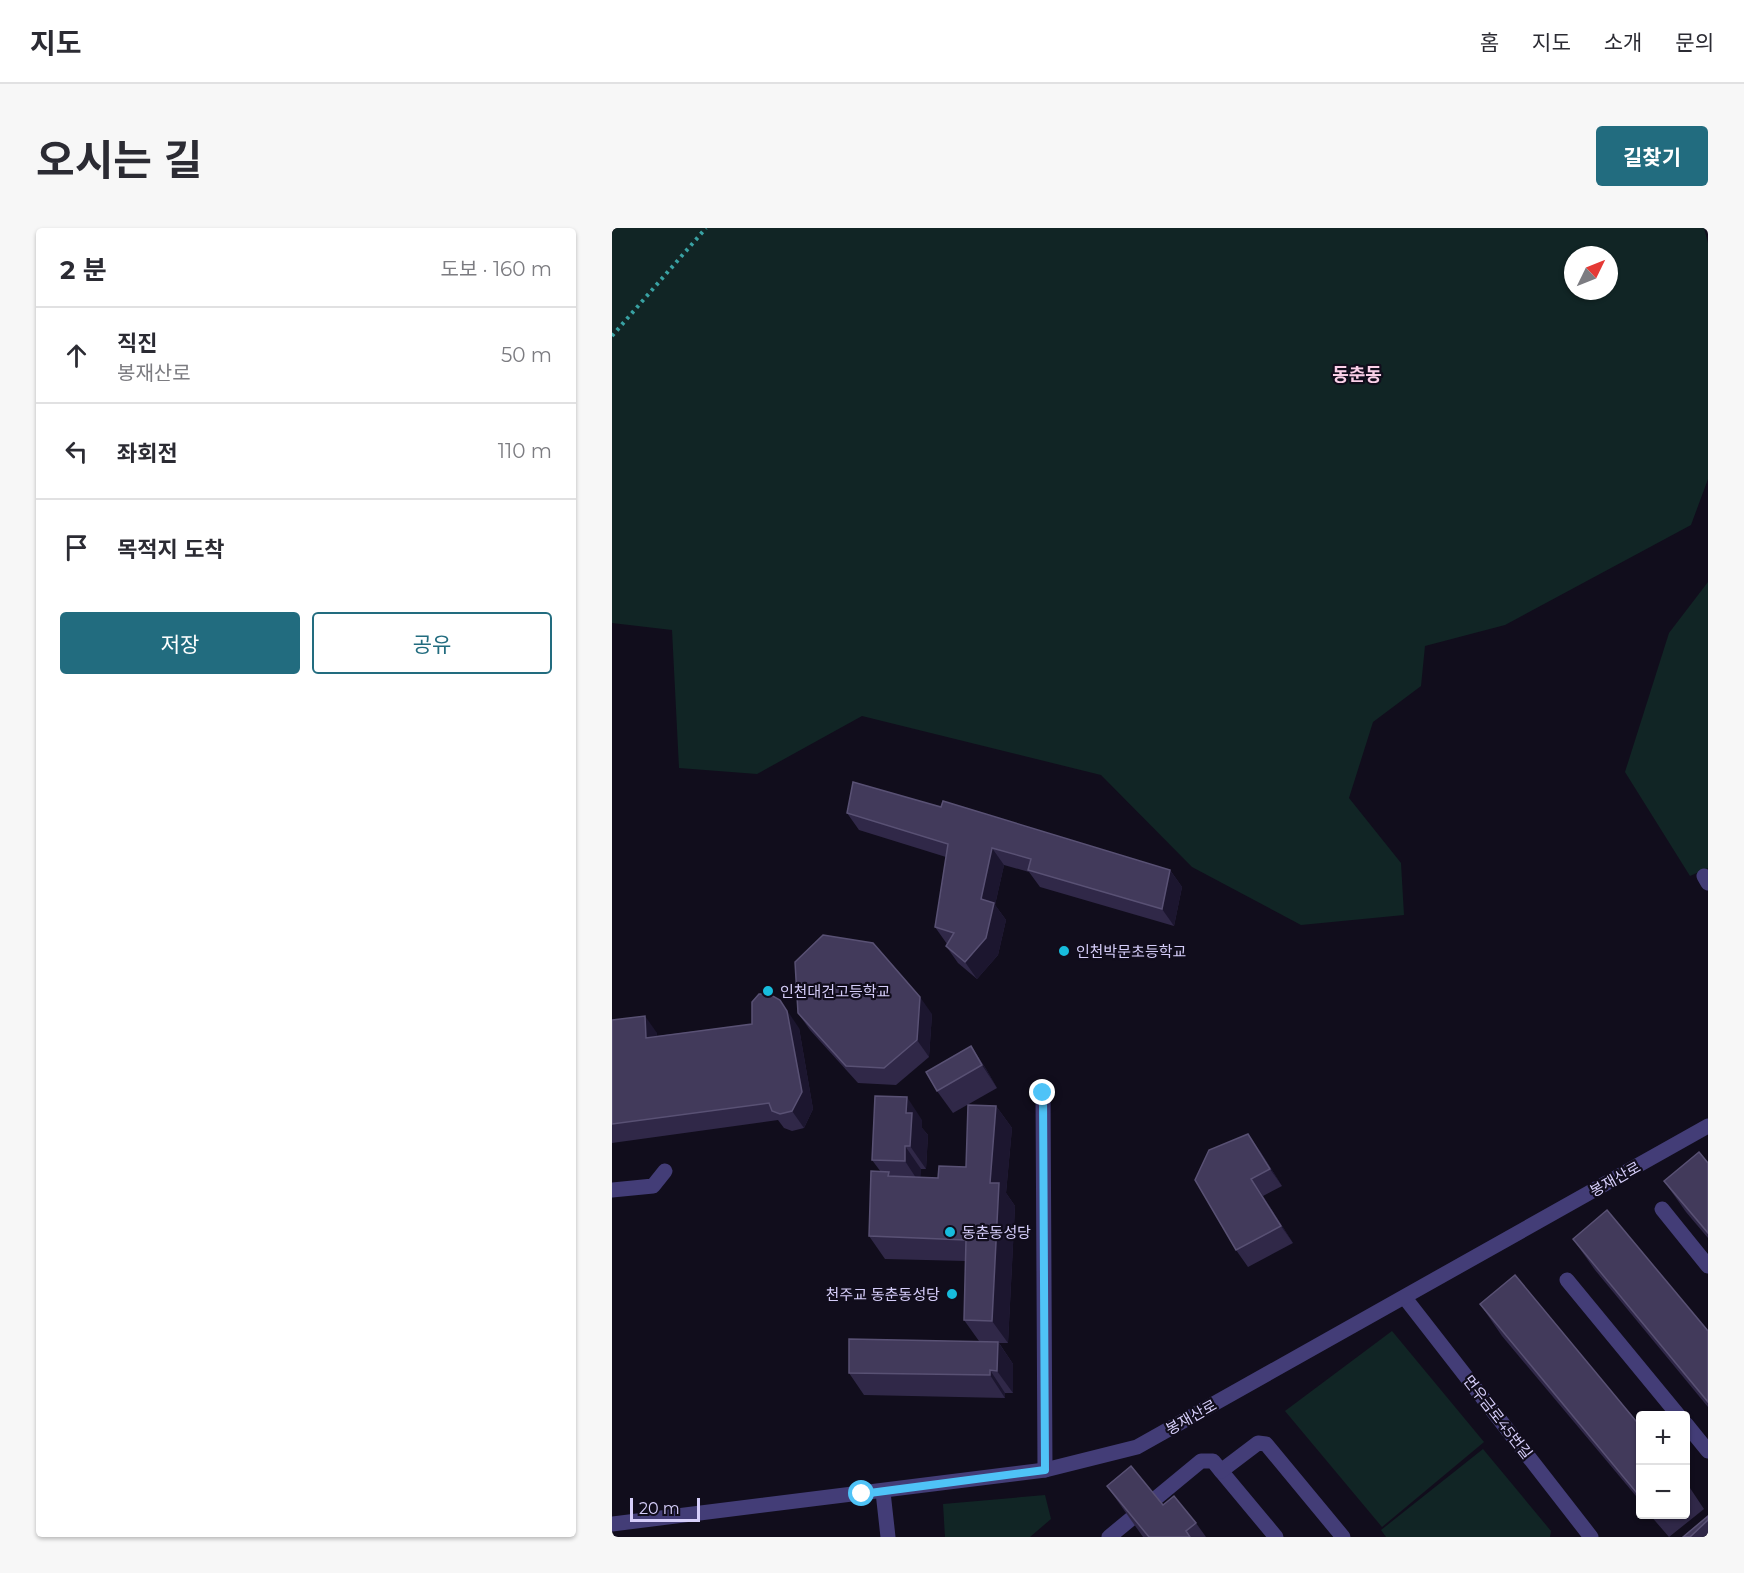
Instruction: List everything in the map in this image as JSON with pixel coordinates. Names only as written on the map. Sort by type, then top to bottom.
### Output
[{"type":"street","points":[[1043,1093],[1045,1470]]},
{"type":"street","name":"봉재산로","points":[[612,1524],[1045,1470],[1137,1447],[1708,1126]]},
{"type":"street","points":[[612,1190],[653,1186],[665,1171]]},
{"type":"street","points":[[1662,1209],[1708,1266]]},
{"type":"street","points":[[1568,1280],[1675,1411]]},
{"type":"street","name":"먼우금로45번길","points":[[1405,1298],[1591,1537]]},
{"type":"street","points":[[1690,1429],[1708,1451]]},
{"type":"street","points":[[1221,1471],[1258,1443],[1266,1444],[1343,1537]]},
{"type":"street","points":[[1108,1537],[1201,1461],[1213,1461],[1276,1537]]},
{"type":"street","points":[[883,1492],[888,1537]]},
{"type":"path","points":[[612,336],[706,228]]},
{"type":"green space","points":[[612,228],[1704,228],[1708,243],[1708,479],[1691,525],[1505,625],[1425,646],[1421,686],[1373,722],[1349,798],[1401,863],[1404,915],[1301,925],[1192,867],[1101,775],[862,716],[757,774],[679,768],[672,630],[612,623]]},
{"type":"green space","points":[[1708,582],[1708,868],[1690,876],[1625,772],[1669,633]]},
{"type":"green space","points":[[1392,1331],[1484,1442],[1382,1527],[1285,1411]]},
{"type":"green space","points":[[1483,1449],[1551,1531],[1550,1537],[1386,1537],[1381,1530]]},
{"type":"green space","points":[[1045,1495],[1051,1519],[1030,1537],[945,1537],[943,1504]]},
{"type":"building","points":[[853,782],[941,807],[943,801],[1170,870],[1162,909],[1028,870],[1031,859],[992,848],[981,899],[994,903],[986,938],[965,962],[946,946],[954,933],[935,927],[948,844],[847,813]]},
{"type":"building","points":[[823,935],[873,943],[920,997],[917,1040],[884,1068],[846,1066],[798,1013],[795,962]]},
{"type":"building","points":[[759,994],[769,994],[780,1000],[787,1011],[802,1092],[792,1111],[780,1114],[772,1111],[769,1103],[612,1124],[612,1020],[645,1016],[646,1038],[752,1024],[752,1002]]},
{"type":"building","points":[[971,1046],[982,1065],[937,1091],[926,1072]]},
{"type":"building","points":[[875,1096],[907,1097],[906,1113],[912,1113],[910,1146],[905,1146],[905,1161],[872,1160]]},
{"type":"building","points":[[968,1105],[996,1106],[990,1183],[999,1183],[992,1321],[964,1320],[966,1240],[869,1236],[871,1171],[889,1172],[888,1176],[938,1178],[939,1166],[966,1167]]},
{"type":"building","points":[[1248,1134],[1270,1169],[1251,1179],[1281,1226],[1236,1250],[1195,1180],[1209,1150]]},
{"type":"building","points":[[1699,1152],[1708,1163],[1708,1233],[1664,1181]]},
{"type":"building","points":[[1607,1210],[1708,1331],[1708,1402],[1573,1239]]},
{"type":"building","points":[[1515,1275],[1636,1421],[1636,1492],[1480,1304]]},
{"type":"building","points":[[849,1339],[998,1342],[997,1371],[990,1370],[990,1375],[849,1373]]},
{"type":"building","points":[[1131,1466],[1163,1505],[1174,1496],[1196,1523],[1186,1531],[1190,1537],[1149,1537],[1107,1486]]},
{"type":"building","points":[[1708,1516],[1708,1520],[1690,1537],[1683,1537]]},
{"type":"place","name":"인천박문초등학교","points":[[1064,951]]},
{"type":"place","name":"인천대건고등학교","points":[[768,991]]},
{"type":"place","name":"동춘동성당","points":[[950,1232]]},
{"type":"place","name":"천주교 동춘동성당","points":[[952,1294]]},
{"type":"district","name":"동춘동","points":[[1357,375]]},
{"type":"route","points":[[862,1494],[1045,1470],[1043,1093]]}]
